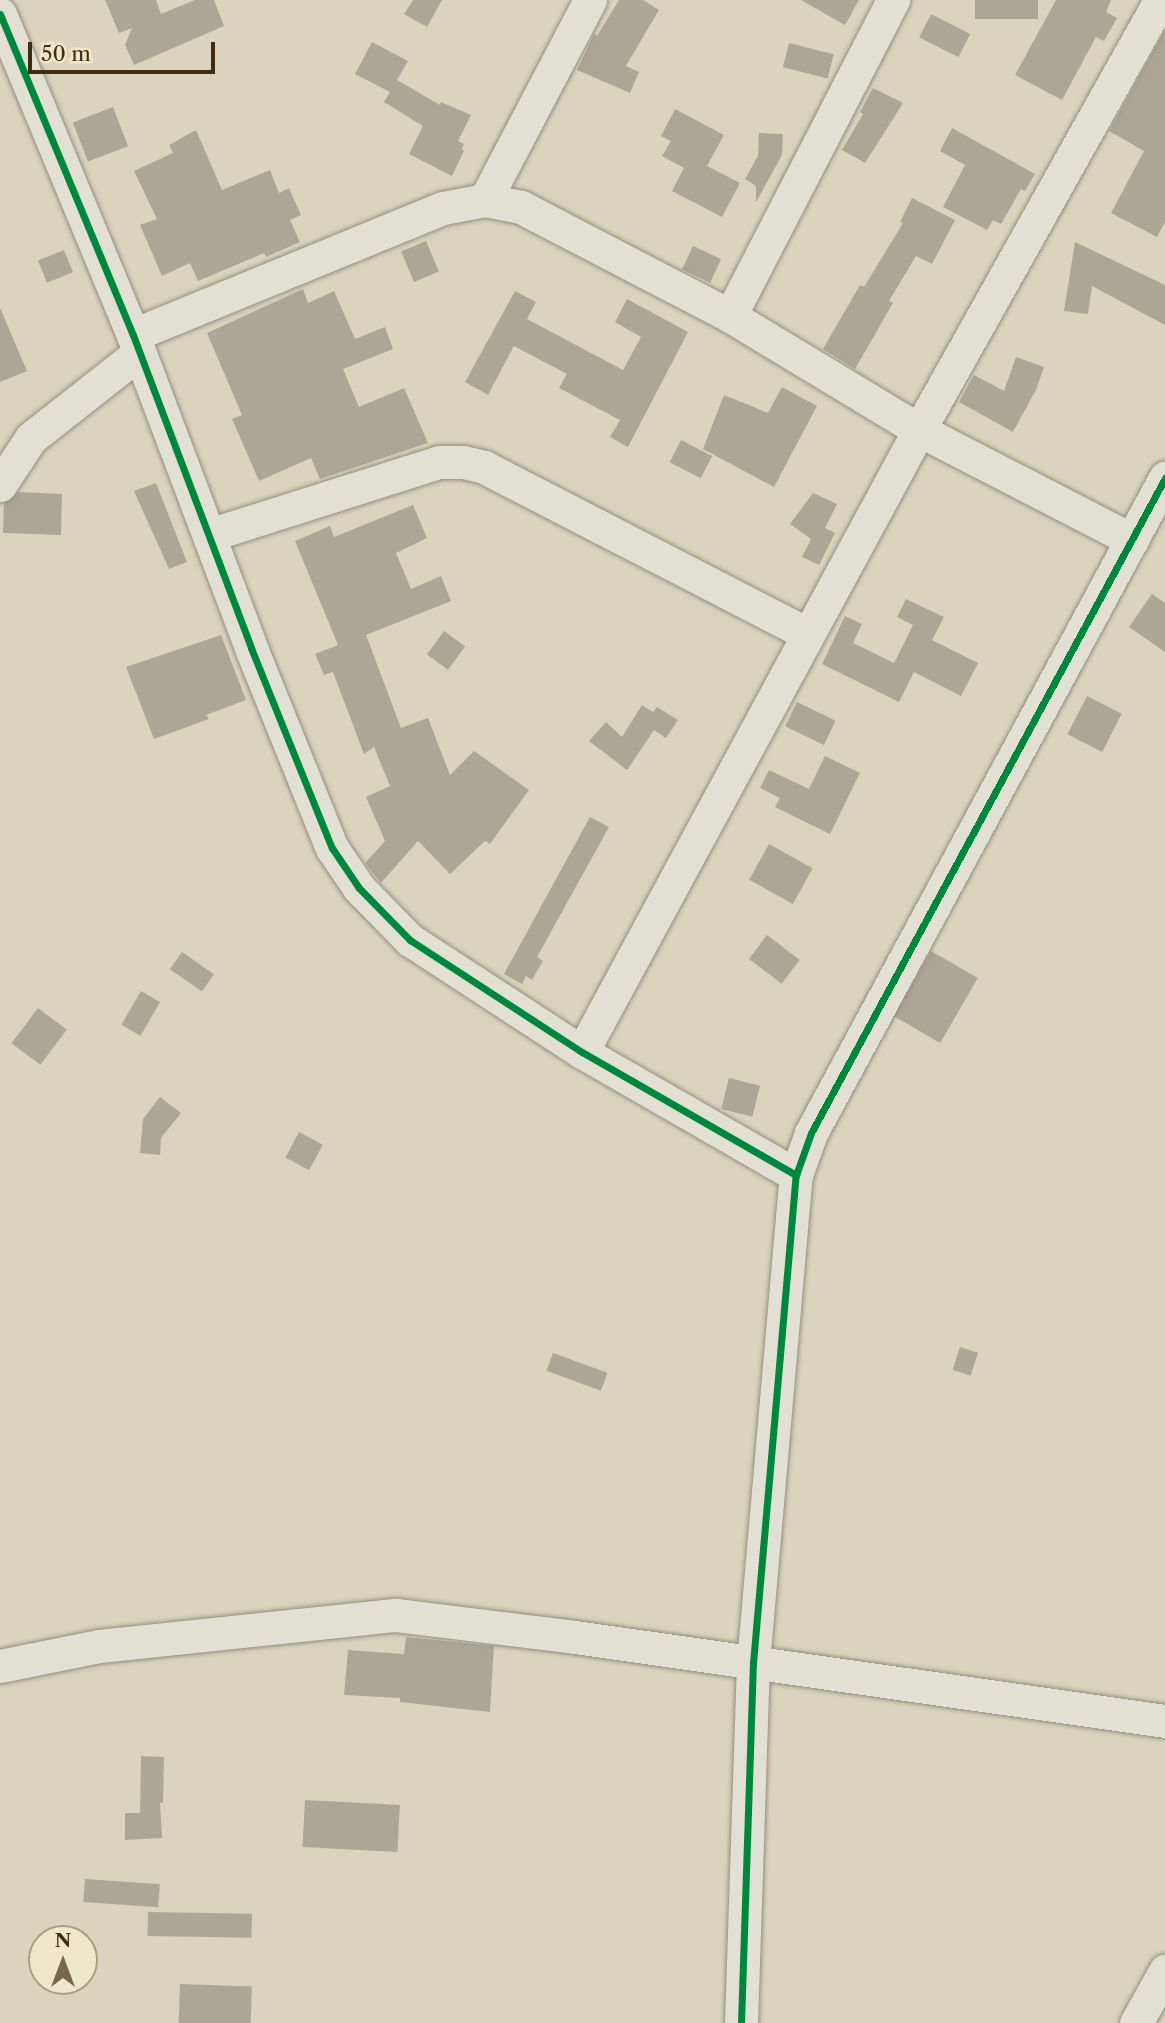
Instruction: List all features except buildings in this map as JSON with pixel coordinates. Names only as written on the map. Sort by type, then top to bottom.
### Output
[{"type":"street","points":[[485,200],[590,0]]},
{"type":"street","points":[[730,316],[893,0]]},
{"type":"street","points":[[582,1052],[919,430],[1160,0]]},
{"type":"street","points":[[0,14],[136,344],[332,848],[359,888],[410,940],[582,1052],[796,1175]]},
{"type":"street","points":[[0,485],[31,438],[136,344],[443,208],[485,200],[521,207],[730,316],[919,430],[1132,540]]},
{"type":"street","points":[[209,535],[439,462],[463,462],[484,467],[807,634]]},
{"type":"street","points":[[741,2023],[753,1663],[796,1175],[811,1133],[1165,478]]},
{"type":"street","points":[[0,1666],[99,1646],[397,1615],[1165,1721]]},
{"type":"street","points":[[1136,2023],[1165,1971]]},
{"type":"cycle path","points":[[0,14],[133,335],[251,648],[332,848],[359,888],[410,940],[582,1052],[796,1175]]},
{"type":"cycle path","points":[[741,2023],[753,1663],[796,1175],[811,1133],[1165,478]]}]
